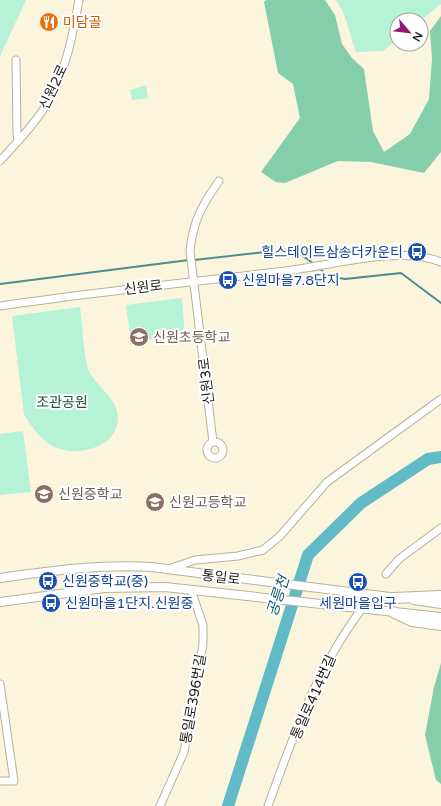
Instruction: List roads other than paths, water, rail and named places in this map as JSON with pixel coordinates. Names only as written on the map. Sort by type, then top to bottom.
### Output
[{"type":"highway","points":[[394,598],[441,596]]},
{"type":"highway","points":[[393,612],[412,621],[441,625]]},
{"type":"main road","name":"통일로","points":[[0,578],[94,566],[119,565],[441,604]]},
{"type":"main road","name":"통일로","points":[[0,602],[104,588],[165,587],[441,618]]},
{"type":"street","name":"신원2로","points":[[0,161],[31,127],[49,101],[71,42],[79,0]]},
{"type":"street","points":[[16,60],[16,133],[18,141]]},
{"type":"street","name":"신원3로","points":[[213,442],[190,251],[196,220],[201,207],[219,181]]},
{"type":"street","name":"신원로","points":[[0,306],[194,280],[287,271],[396,255],[431,258],[441,262]]},
{"type":"street","points":[[167,570],[196,560],[238,556],[263,550],[280,536],[327,482],[441,399]]},
{"type":"street","points":[[386,574],[399,559],[441,528]]},
{"type":"street","name":"통일로396번길","points":[[160,806],[184,752],[203,644],[203,625],[191,590]]},
{"type":"street","name":"통일로414번길","points":[[268,806],[308,703],[337,643],[373,595]]},
{"type":"street","points":[[0,684],[14,781],[0,781]]},
{"type":"waterway","points":[[194,260],[293,249],[314,264]]},
{"type":"waterway","points":[[0,284],[189,260]]},
{"type":"waterway","points":[[319,268],[328,276],[345,279],[401,273],[441,303]]},
{"type":"waterway","name":"공릉천","points":[[228,806],[308,555],[361,503],[428,459],[441,457]]},
{"type":"place","name":"미담골","points":[[49,22]]},
{"type":"place","name":"힐스테이트삼송더카운티","points":[[417,252]]},
{"type":"place","name":"신원마을7.8단지","points":[[228,280]]},
{"type":"place","name":"신원초등학교","points":[[139,337]]},
{"type":"place","name":"신원중학교","points":[[44,494]]},
{"type":"place","name":"신원고등학교","points":[[155,502]]},
{"type":"place","name":"신원중학교(중)","points":[[48,581]]},
{"type":"place","name":"세원마을입구","points":[[358,582]]},
{"type":"place","name":"신원마을1단지.신원중","points":[[51,603]]},
{"type":"park label","name":"조관공원","points":[[62,402]]}]
